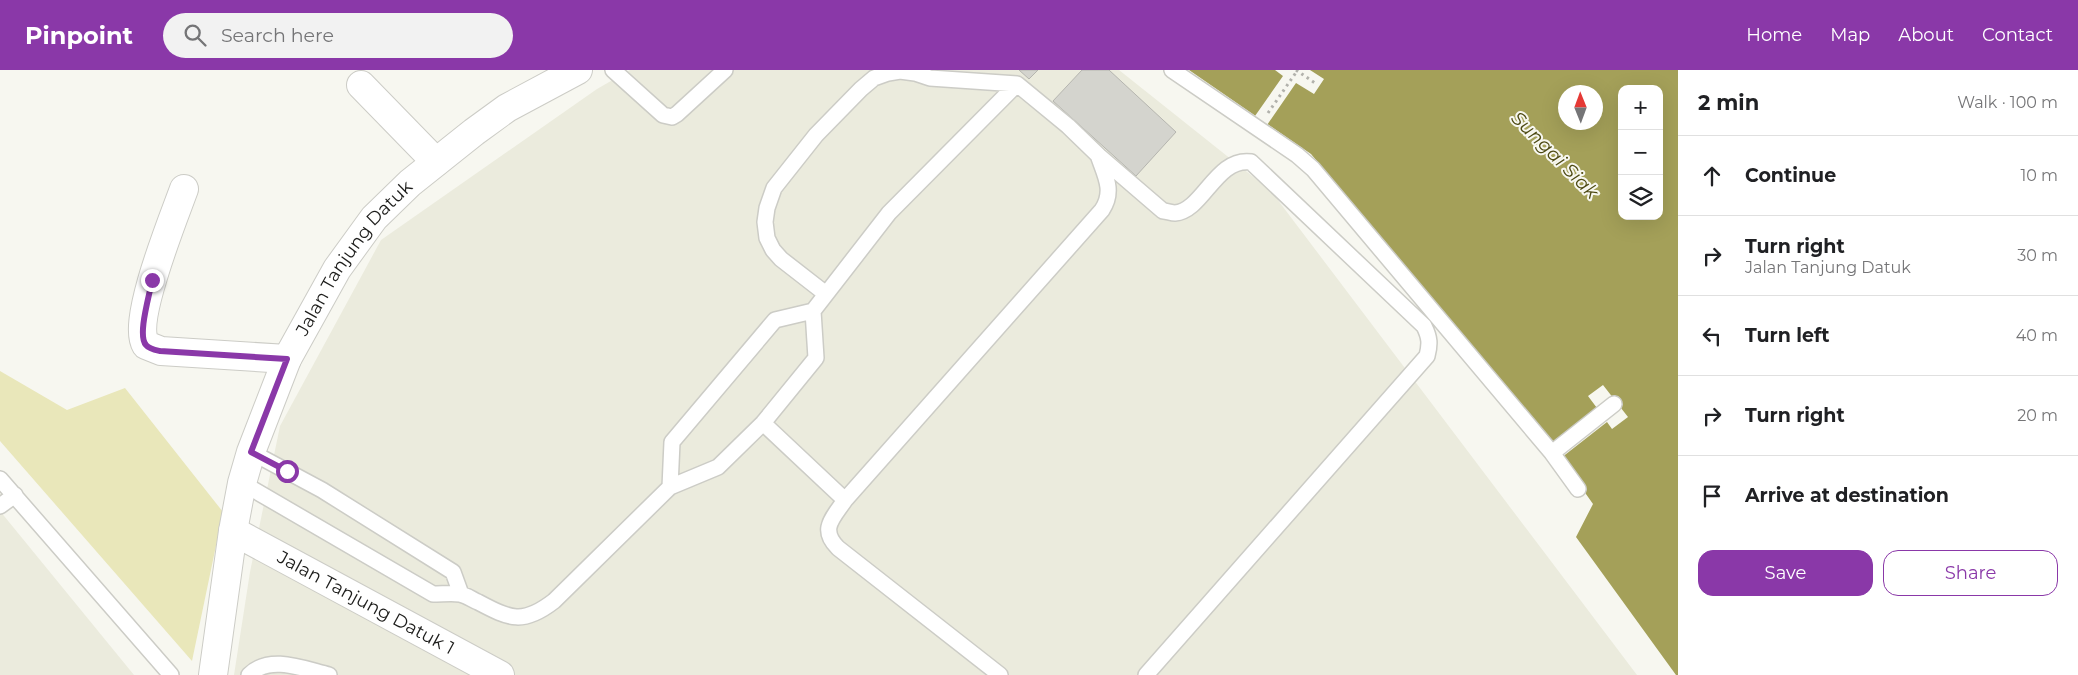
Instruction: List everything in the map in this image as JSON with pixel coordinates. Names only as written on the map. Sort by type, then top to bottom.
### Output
[{"type":"main road","name":"Jalan Tanjung Datuk","points":[[213,675],[232,532],[242,483],[251,452],[287,359],[337,269],[374,218],[436,162],[507,108],[578,70]]},
{"type":"main road","points":[[360,85],[436,162]]},
{"type":"main road","points":[[184,189],[157,261],[152,280],[142,333],[146,345],[160,351],[287,359]]},
{"type":"main road","name":"Jalan Tanjung Datuk 1","points":[[232,532],[500,675]]},
{"type":"lane","points":[[613,70],[663,115],[669,117],[677,114],[725,70]]},
{"type":"lane","points":[[1172,70],[1239,114],[1297,155],[1309,166],[1552,453],[1578,489]]},
{"type":"lane","points":[[826,294],[781,259],[773,250],[767,238],[765,222],[767,208],[774,188],[816,135],[874,78],[900,71],[930,78],[1017,84],[1068,126],[1099,156],[1163,211],[1176,213],[1188,208],[1231,165],[1241,161],[1252,162],[1424,326],[1430,338],[1427,356],[1146,675]]},
{"type":"lane","points":[[670,487],[672,442],[775,320],[813,311],[889,213],[1017,84]]},
{"type":"lane","points":[[1000,675],[838,548],[831,541],[828,525],[845,500],[1102,210],[1109,198],[1109,187],[1099,156]]},
{"type":"lane","points":[[242,483],[434,594],[461,594],[504,615],[514,618],[527,617],[540,612],[554,601],[670,487],[718,467],[763,423],[816,358],[813,311]]},
{"type":"lane","points":[[1552,453],[1614,404]]},
{"type":"lane","points":[[763,423],[845,500]]},
{"type":"lane","points":[[251,452],[322,490],[453,572],[461,594]]},
{"type":"lane","points":[[0,479],[171,675]]},
{"type":"lane","points":[[0,506],[15,495]]},
{"type":"lane","points":[[248,675],[259,667],[277,664],[328,675]]},
{"type":"path","points":[[1267,114],[1296,70],[1315,83]]},
{"type":"shaded area","points":[[630,70],[1119,70],[1271,191],[1637,675],[234,675],[250,572],[280,426],[381,240],[597,89]]},
{"type":"shaded area","points":[[0,371],[67,410],[125,388],[223,512],[192,661],[0,441]]},
{"type":"shaded area","points":[[0,511],[134,675],[0,675]]},
{"type":"water","name":"Sungai Siak","points":[[1189,70],[1678,70],[1678,675],[1676,675],[1576,537],[1593,504],[1536,423],[1311,154]]},
{"type":"pier","points":[[1275,70],[1310,70],[1324,79],[1314,94],[1296,83],[1267,125],[1255,116],[1283,76]]},
{"type":"pier","points":[[1603,385],[1628,417],[1612,429],[1607,422],[1561,458],[1551,443],[1597,408],[1588,396]]},
{"type":"building","points":[[1019,70],[1038,70],[1029,79]]},
{"type":"building","points":[[1082,70],[1109,70],[1176,132],[1136,176],[1053,101]]},
{"type":"route","points":[[152,280],[142,333],[146,345],[151,348],[160,351],[287,359],[251,452],[287,471]]}]
